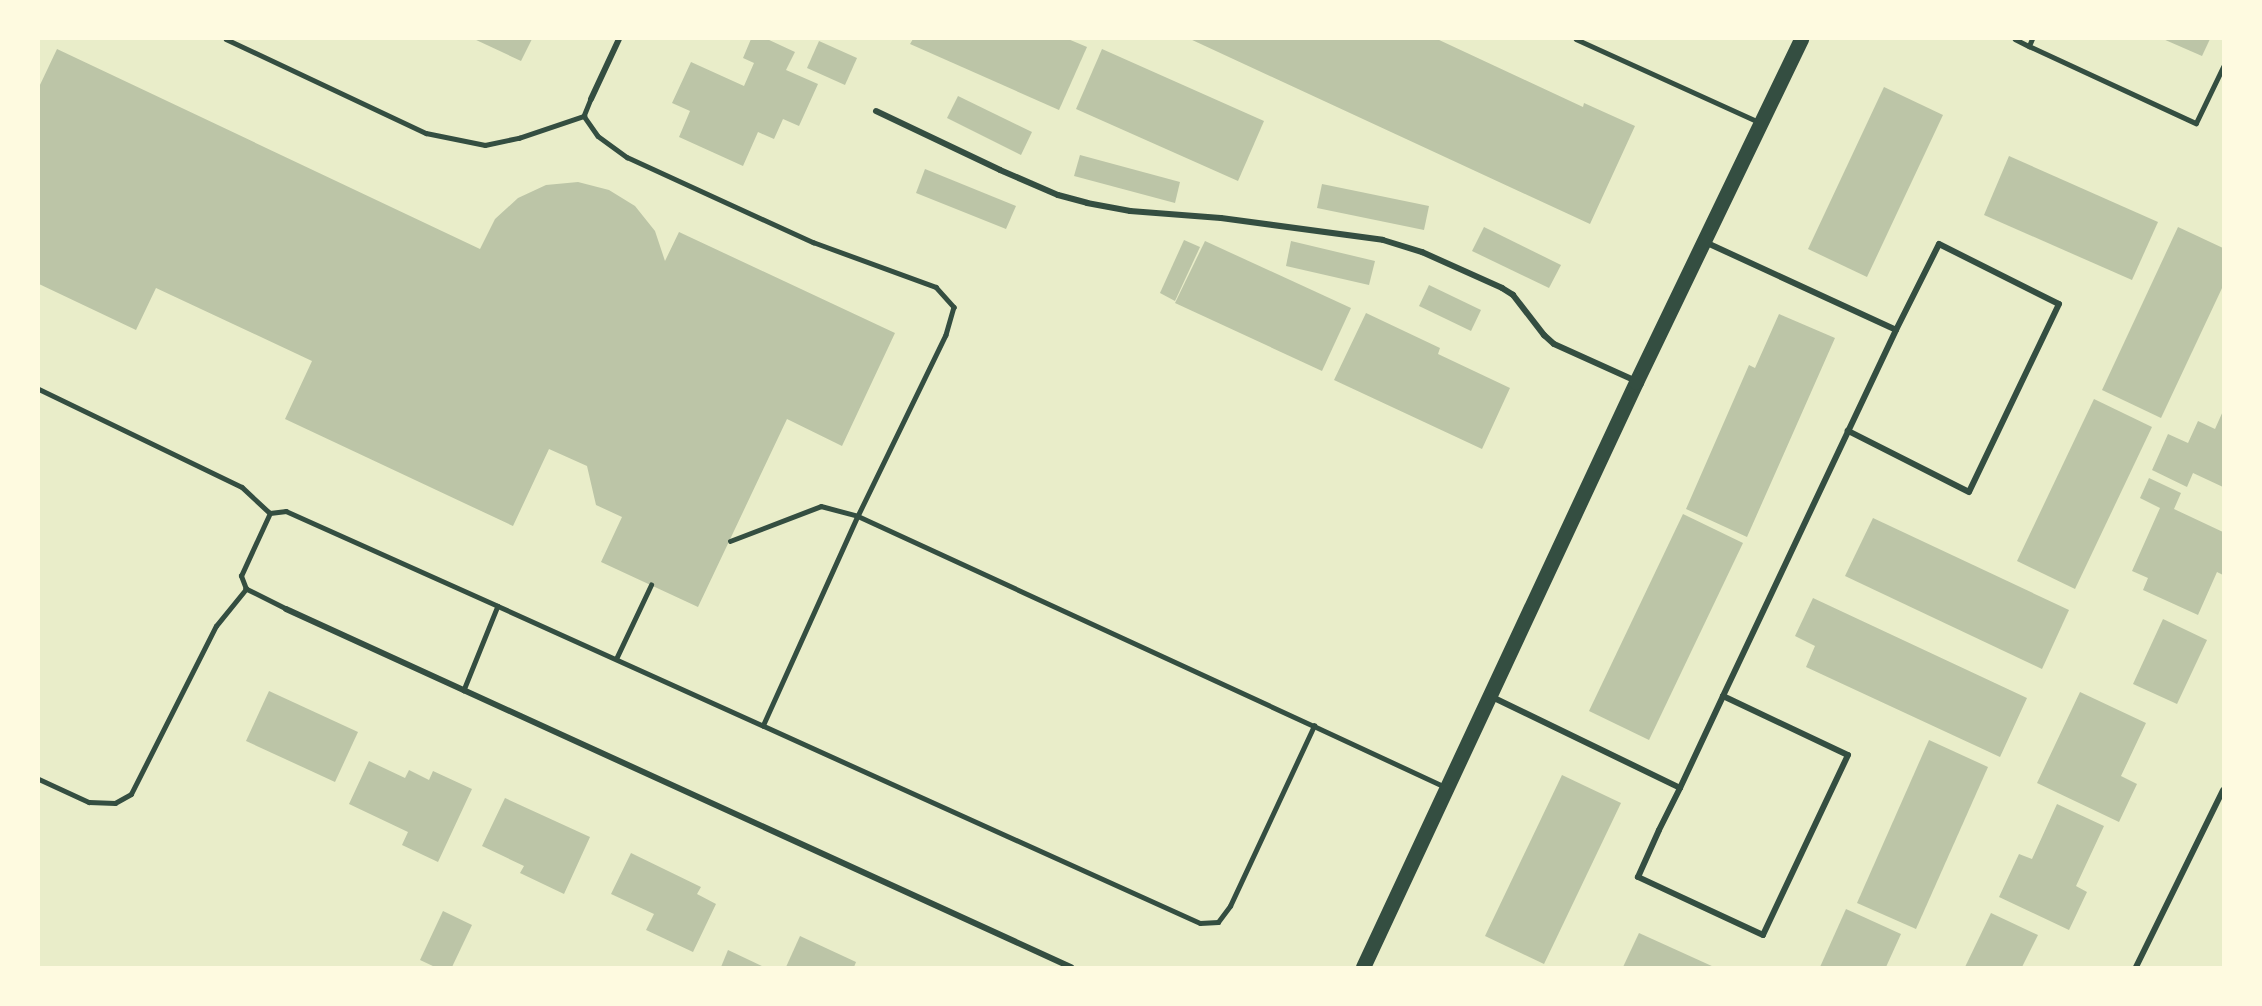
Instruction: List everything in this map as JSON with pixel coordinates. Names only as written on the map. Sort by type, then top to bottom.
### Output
[{"type":"main road","points":[[1363,967],[1636,382],[1706,242],[1801,39]]},
{"type":"street","points":[[591,99],[619,39]]},
{"type":"street","points":[[876,111],[1000,170],[1058,195],[1087,203],[1130,211],[1221,218],[1383,240],[1422,252],[1502,288],[1513,295],[1544,335],[1554,344],[1636,382]]},
{"type":"street","points":[[1706,242],[1896,330]]},
{"type":"street","points":[[1723,696],[1848,755],[1763,935],[1638,877],[1779,576],[1896,330],[1939,244],[2060,304],[1969,492],[1848,431]]},
{"type":"street","points":[[286,609],[1067,966]]},
{"type":"street","points":[[1490,696],[1680,788]]},
{"type":"street","points":[[2136,967],[2223,790]]},
{"type":"lane","points":[[226,39],[426,133],[485,145],[519,138],[584,116],[591,99]]},
{"type":"lane","points":[[1576,39],[1761,123]]},
{"type":"lane","points":[[2015,39],[2196,123],[2223,67]]},
{"type":"lane","points":[[2029,46],[2032,39]]},
{"type":"lane","points":[[584,116],[598,136],[627,158],[813,242],[936,287],[954,307],[946,334],[858,516],[763,726]]},
{"type":"lane","points":[[39,389],[242,487],[270,513]]},
{"type":"lane","points":[[730,541],[821,506],[858,516],[1447,788]]},
{"type":"lane","points":[[270,513],[286,511],[1200,923],[1218,922],[1230,906],[1314,726]]},
{"type":"lane","points":[[270,513],[244,565],[241,576],[246,589],[286,609]]},
{"type":"lane","points":[[616,659],[651,585]]},
{"type":"lane","points":[[39,779],[90,802],[115,803],[131,794],[216,626],[246,589]]},
{"type":"lane","points":[[464,690],[498,606]]},
{"type":"building","points":[[474,39],[532,39],[521,61]]},
{"type":"building","points":[[751,39],[767,39],[795,52],[786,70],[818,84],[799,126],[783,119],[774,139],[758,132],[743,166],[679,137],[690,111],[672,103],[691,62],[744,86],[754,63],[743,58]]},
{"type":"building","points":[[913,39],[1068,39],[1087,47],[1059,110],[910,44]]},
{"type":"building","points":[[1190,39],[1437,39],[1583,107],[1584,103],[1635,126],[1590,224]]},
{"type":"building","points":[[2163,39],[2210,39],[2202,56]]},
{"type":"building","points":[[819,41],[857,58],[845,85],[807,68]]},
{"type":"building","points":[[57,49],[480,249],[495,219],[518,198],[546,185],[578,182],[609,190],[635,206],[655,231],[665,261],[679,232],[895,333],[842,446],[787,419],[698,607],[601,562],[622,517],[596,505],[587,466],[549,449],[513,526],[285,419],[312,361],[156,288],[136,330],[39,284],[39,87]]},
{"type":"building","points":[[1102,49],[1264,121],[1238,181],[1076,109]]},
{"type":"building","points":[[1884,87],[1943,115],[1867,277],[1808,249]]},
{"type":"building","points":[[958,96],[1032,132],[1021,155],[947,118]]},
{"type":"building","points":[[1080,155],[1180,182],[1175,203],[1074,176]]},
{"type":"building","points":[[2009,156],[2158,222],[2132,280],[1984,215]]},
{"type":"building","points":[[925,169],[1016,206],[1006,229],[916,193]]},
{"type":"building","points":[[1322,184],[1429,206],[1424,230],[1317,208]]},
{"type":"building","points":[[1484,227],[1561,265],[1549,288],[1472,251]]},
{"type":"building","points":[[2178,227],[2223,248],[2223,286],[2161,418],[2102,390]]},
{"type":"building","points":[[1184,240],[1200,247],[1175,301],[1160,293]]},
{"type":"building","points":[[1205,241],[1351,308],[1322,371],[1175,303]]},
{"type":"building","points":[[1291,241],[1375,261],[1369,285],[1286,266]]},
{"type":"building","points":[[1429,285],[1481,310],[1471,331],[1419,306]]},
{"type":"building","points":[[1366,313],[1440,348],[1438,354],[1510,388],[1482,449],[1334,380]]},
{"type":"building","points":[[1779,314],[1835,338],[1747,537],[1686,509],[1749,365],[1755,368]]},
{"type":"building","points":[[2094,399],[2152,427],[2075,589],[2017,561]]},
{"type":"building","points":[[2223,411],[2223,487],[2193,473],[2187,487],[2152,470],[2168,434],[2188,443],[2198,421],[2215,429]]},
{"type":"building","points":[[2149,478],[2181,493],[2174,509],[2223,532],[2223,575],[2217,572],[2198,615],[2143,590],[2148,578],[2132,571],[2160,508],[2140,498]]},
{"type":"building","points":[[1683,514],[1743,543],[1649,740],[1589,711]]},
{"type":"building","points":[[1873,518],[2069,610],[2042,669],[1845,576]]},
{"type":"building","points":[[1813,598],[2027,698],[2000,757],[1806,667],[1815,646],[1795,636]]},
{"type":"building","points":[[2163,619],[2207,640],[2177,704],[2133,684]]},
{"type":"building","points":[[269,691],[358,732],[335,782],[246,741]]},
{"type":"building","points":[[2080,692],[2146,723],[2121,776],[2137,784],[2119,822],[2037,783]]},
{"type":"building","points":[[1929,740],[1988,767],[1916,929],[1857,903]]},
{"type":"building","points":[[369,761],[405,778],[409,770],[429,780],[433,771],[472,789],[438,862],[402,845],[408,832],[349,804]]},
{"type":"building","points":[[1562,775],[1621,803],[1544,964],[1485,936]]},
{"type":"building","points":[[505,798],[590,837],[564,894],[520,873],[524,866],[482,846]]},
{"type":"building","points":[[2057,804],[2104,826],[2076,886],[2087,892],[2069,930],[1999,897],[2019,854],[2032,859]]},
{"type":"building","points":[[631,853],[701,887],[697,894],[716,904],[693,952],[646,930],[654,914],[611,894]]},
{"type":"building","points":[[1846,909],[1901,934],[1886,967],[1820,967]]},
{"type":"building","points":[[443,911],[472,925],[452,967],[435,967],[420,960]]},
{"type":"building","points":[[1991,913],[2038,935],[2022,967],[1965,967]]},
{"type":"building","points":[[1639,933],[1714,967],[1623,967]]},
{"type":"building","points":[[800,936],[856,962],[854,967],[786,967]]},
{"type":"building","points":[[728,950],[764,967],[721,967]]}]
